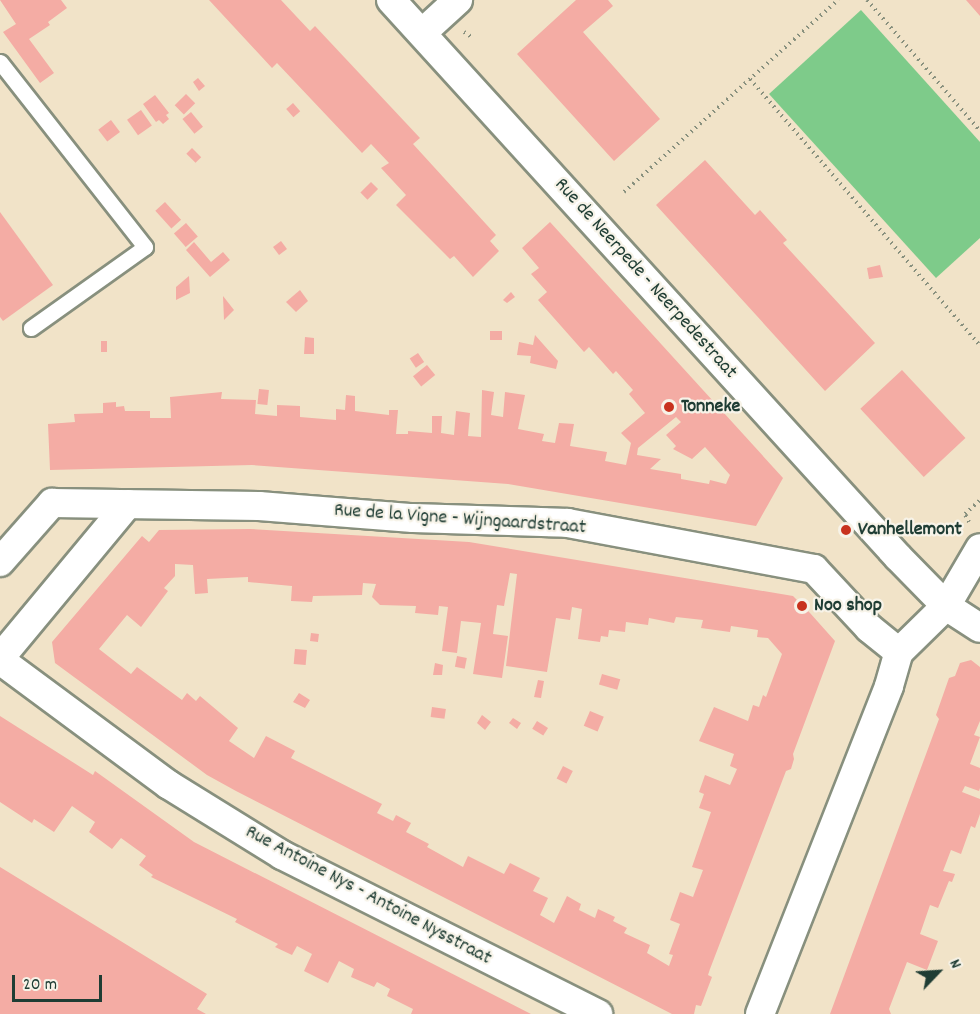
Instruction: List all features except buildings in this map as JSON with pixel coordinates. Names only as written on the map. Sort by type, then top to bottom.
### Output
[{"type":"street","name":"Rue de Neerpede - Neerpedestraat","points":[[391,0],[845,499],[946,606],[980,628]]},
{"type":"street","points":[[422,33],[458,0]]},
{"type":"street","name":"Rue de la Vigne - Wijngaardstraat","points":[[0,562],[52,502],[259,506],[413,518],[568,523],[814,569],[869,628],[899,652]]},
{"type":"street","points":[[0,659],[128,504]]},
{"type":"street","points":[[760,1014],[889,686],[899,652],[946,606],[980,548]]},
{"type":"street","name":"Rue Antoine Nys - Antoine Nysstraat","points":[[0,659],[169,785],[282,855],[598,1014]]},
{"type":"lane","points":[[0,62],[145,248],[31,328]]},
{"type":"path","points":[[624,192],[838,0]]},
{"type":"path","points":[[867,0],[980,131]]},
{"type":"path","points":[[750,79],[980,345]]},
{"type":"green space","points":[[861,10],[980,142],[980,238],[936,278],[769,94]]},
{"type":"place","name":"Tonneke","points":[[669,407]]},
{"type":"place","name":"Vanhellemont","points":[[846,530]]},
{"type":"place","name":"Noo shop","points":[[802,606]]}]
